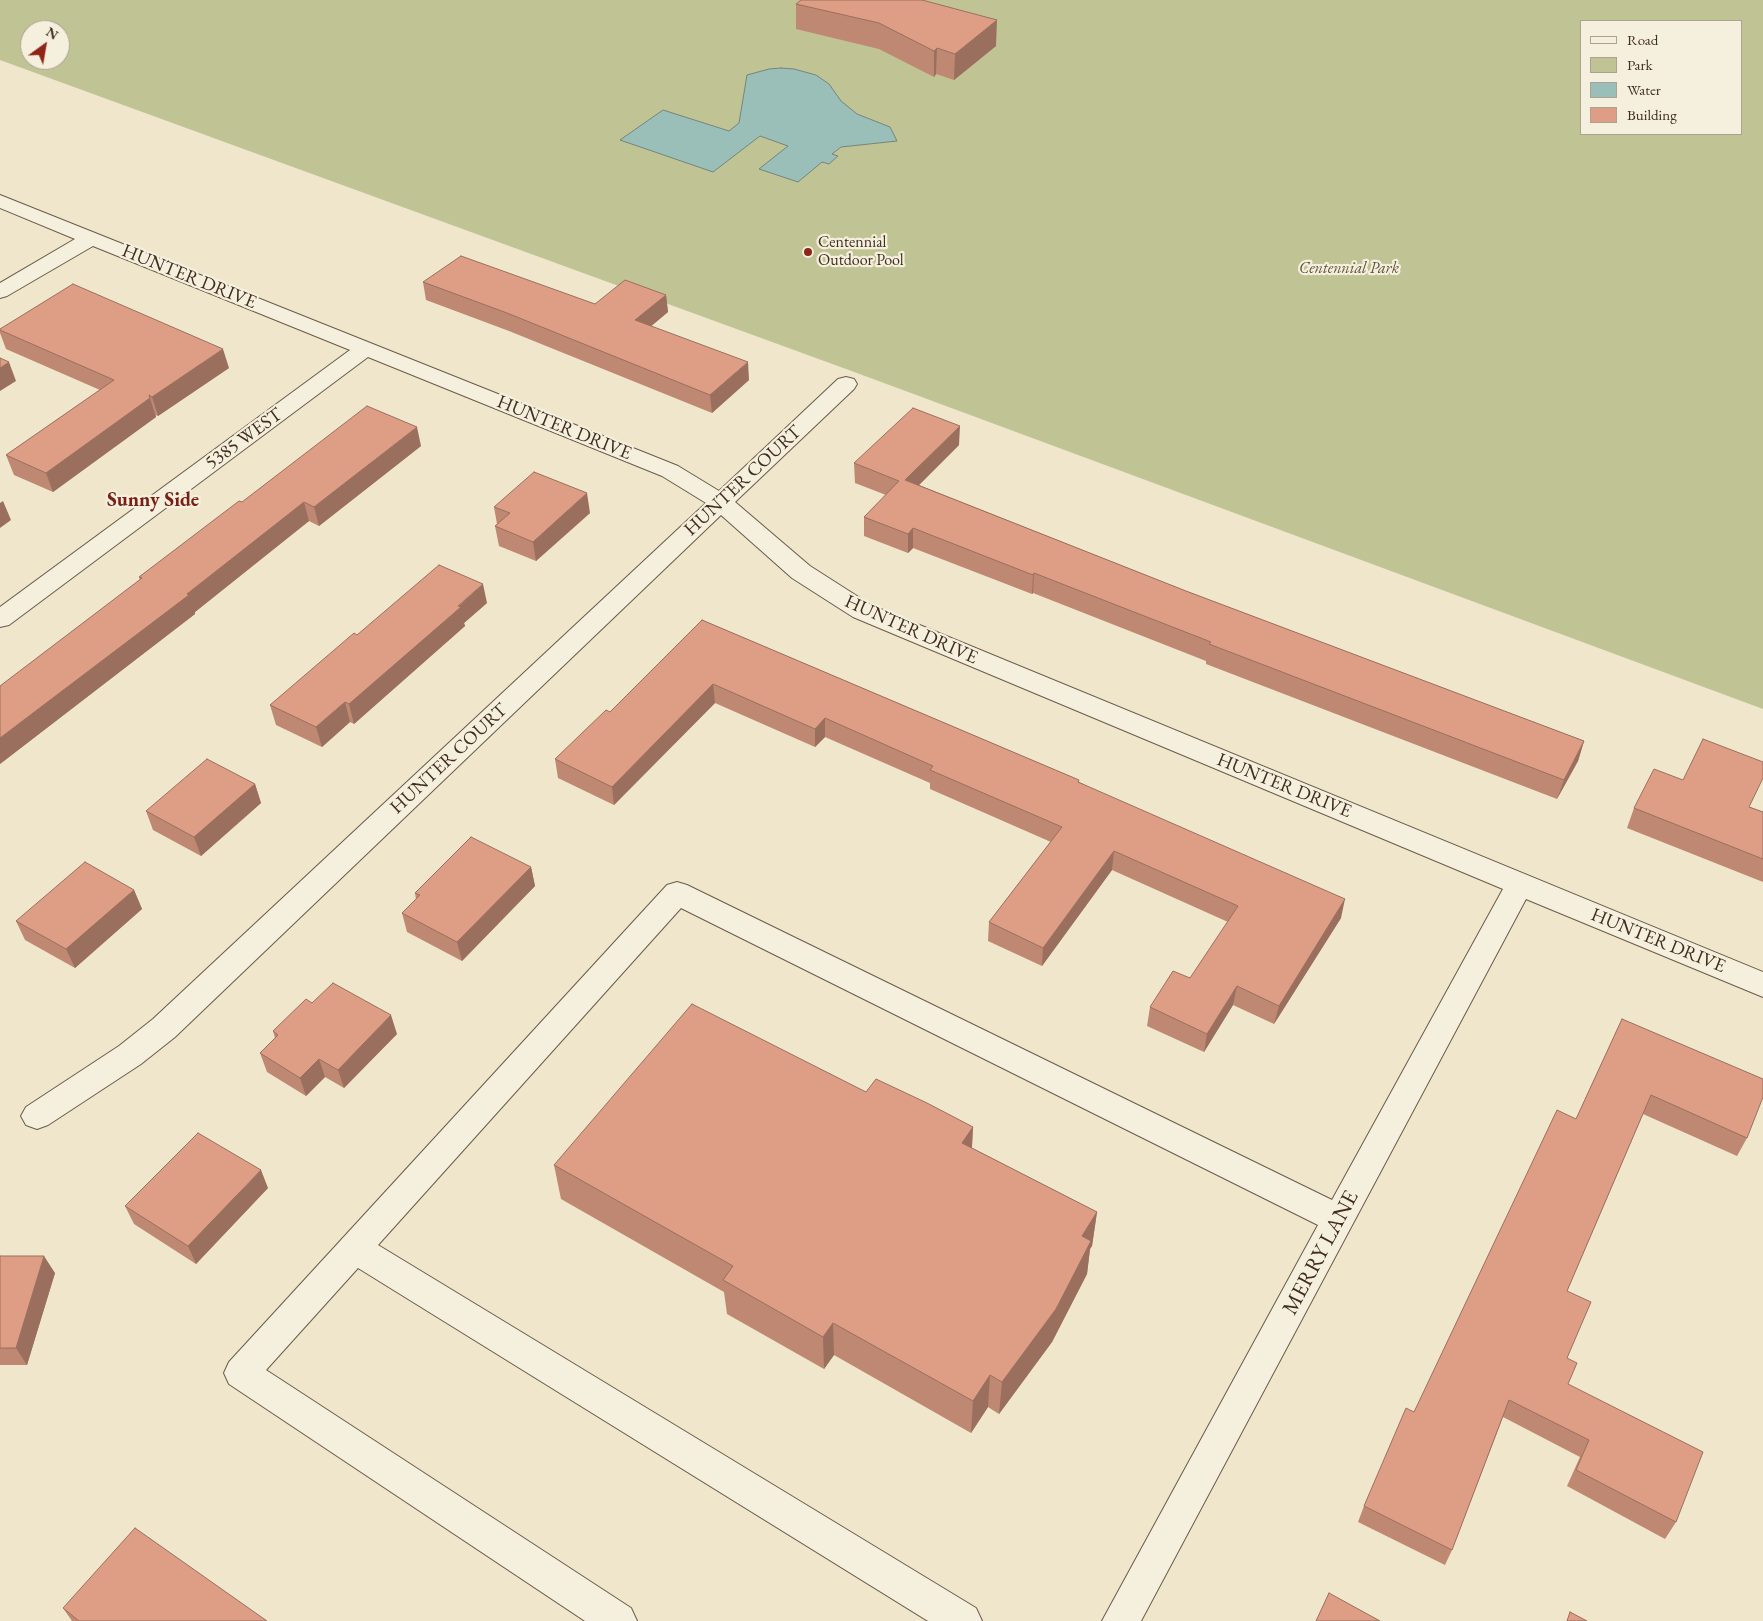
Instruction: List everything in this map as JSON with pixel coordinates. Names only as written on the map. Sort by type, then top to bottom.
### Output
[{"type":"street","name":"HUNTER DRIVE","points":[[0,201],[670,471],[688,480],[720,502],[753,528],[801,572],[862,611],[1763,984]]},
{"type":"street","points":[[0,292],[91,238]]},
{"type":"street","name":"5385 WEST","points":[[0,619],[367,348]]},
{"type":"street","name":"HUNTER COURT","points":[[37,1116],[130,1055],[164,1028],[846,384]]},
{"type":"street","name":"MERRY LANE","points":[[1121,1621],[1520,884]]},
{"type":"street","points":[[618,1621],[241,1373],[677,893],[1339,1219]]},
{"type":"street","points":[[354,1248],[963,1621]]},
{"type":"green space","name":"Centennial Park","points":[[0,0],[1763,0],[1763,709],[857,373],[27,70],[70,70],[70,20],[20,20],[20,67],[0,60]]},
{"type":"water","points":[[781,68],[794,69],[816,75],[829,84],[841,101],[857,114],[890,127],[897,141],[841,147],[832,154],[838,156],[829,164],[822,162],[798,182],[759,169],[788,146],[760,136],[713,172],[620,140],[663,110],[729,131],[739,123],[747,75]]},
{"type":"building","points":[[801,0],[922,0],[997,20],[955,54],[937,48],[934,51],[879,23],[796,4]]},
{"type":"building","points":[[461,256],[595,304],[625,280],[666,295],[635,320],[748,362],[710,395],[507,313],[423,282]]},
{"type":"building","points":[[73,284],[223,349],[152,397],[149,395],[150,398],[46,473],[6,455],[114,380],[0,329]]},
{"type":"building","points":[[0,358],[9,362],[0,368]]},
{"type":"building","points":[[367,406],[417,427],[314,507],[304,502],[187,594],[189,595],[0,738],[0,686],[142,578],[139,577],[239,501],[242,502]]},
{"type":"building","points":[[913,408],[960,426],[905,480],[1186,591],[1584,741],[1564,780],[1209,644],[1211,642],[1034,573],[1033,575],[913,528],[908,534],[864,517],[899,481],[854,463]]},
{"type":"building","points":[[534,472],[587,493],[533,542],[495,526],[510,513],[494,507]]},
{"type":"building","points":[[439,565],[483,584],[458,606],[461,607],[349,704],[345,702],[316,727],[270,705],[354,633],[357,635]]},
{"type":"building","points":[[702,620],[1079,780],[1078,782],[1345,899],[1279,1006],[1237,986],[1207,1034],[1150,1007],[1173,971],[1190,978],[1238,906],[1114,851],[1043,948],[989,922],[1062,827],[930,770],[933,766],[825,718],[815,729],[713,684],[612,787],[555,759],[606,710],[610,712]]},
{"type":"building","points":[[1703,739],[1763,762],[1763,778],[1749,807],[1763,812],[1763,859],[1634,808],[1654,769],[1683,780]]},
{"type":"building","points":[[207,759],[255,784],[194,837],[146,811]]},
{"type":"building","points":[[471,837],[531,867],[457,942],[402,913],[420,895],[415,893]]},
{"type":"building","points":[[85,862],[134,890],[66,949],[16,921]]},
{"type":"building","points":[[333,983],[391,1015],[338,1070],[319,1059],[300,1078],[260,1053],[278,1035],[273,1031],[306,999],[312,1003]]},
{"type":"building","points":[[692,1004],[866,1092],[876,1079],[927,1103],[973,1127],[962,1143],[1097,1212],[1082,1236],[1091,1241],[1056,1309],[1002,1382],[990,1375],[973,1401],[833,1323],[823,1337],[723,1280],[733,1266],[554,1165]]},
{"type":"building","points":[[1622,1019],[1763,1079],[1763,1097],[1747,1138],[1651,1095],[1567,1291],[1591,1302],[1567,1358],[1577,1363],[1568,1384],[1703,1452],[1676,1522],[1576,1470],[1589,1440],[1509,1400],[1452,1550],[1364,1506],[1406,1408],[1414,1412],[1557,1110],[1576,1119]]},
{"type":"building","points":[[198,1133],[261,1170],[188,1246],[125,1206]]},
{"type":"building","points":[[0,1256],[44,1256],[16,1348],[0,1348]]},
{"type":"building","points":[[135,1528],[267,1621],[79,1621],[63,1608]]},
{"type":"building","points":[[1329,1593],[1380,1621],[1316,1621]]},
{"type":"building","points":[[1570,1612],[1587,1621],[1567,1621]]},
{"type":"place","name":"Centennial Outdoor Pool","points":[[808,252]]},
{"type":"district","name":"Sunny Side","points":[[153,501]]}]
